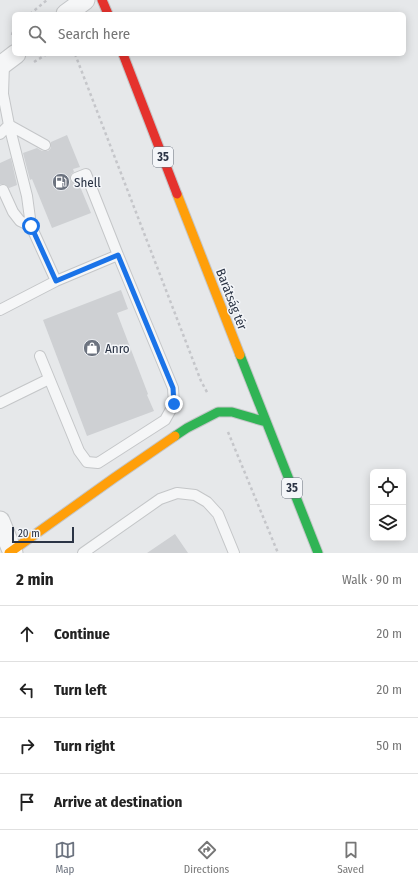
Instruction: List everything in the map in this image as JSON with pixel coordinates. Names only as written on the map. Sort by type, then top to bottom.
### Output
[{"type":"main road","points":[[102,0],[107,12]]},
{"type":"main road","name":"Barátság tér","points":[[124,56],[318,553]]},
{"type":"main road","points":[[11,552],[187,428],[218,412],[232,412],[266,422]]},
{"type":"street","points":[[69,12],[85,0]]},
{"type":"street","points":[[0,522],[11,552]]},
{"type":"lane","points":[[7,61],[3,94],[4,123],[27,196],[31,226],[56,281]]},
{"type":"lane","points":[[0,134],[4,123]]},
{"type":"lane","points":[[4,123],[44,144]]},
{"type":"lane","points":[[40,356],[79,452],[87,462],[98,463],[165,420],[174,404],[173,388],[86,174],[76,178]]},
{"type":"lane","points":[[3,190],[13,212],[20,221],[31,226]]},
{"type":"lane","points":[[0,310],[56,281],[118,255]]},
{"type":"lane","points":[[0,403],[49,379]]},
{"type":"lane","points":[[82,553],[160,498],[177,493],[195,495],[207,502],[218,514],[234,553]]},
{"type":"path","points":[[32,12],[47,0]]},
{"type":"path","points":[[76,56],[201,381],[224,423],[278,553]]},
{"type":"building","name":"Shell","points":[[67,135],[80,167],[73,169],[74,172],[71,174],[70,180],[72,183],[79,184],[91,213],[52,228],[32,179],[30,180],[23,153],[37,148],[42,151],[48,151],[51,148],[51,142]]},
{"type":"building","points":[[11,158],[17,185],[9,188],[6,185],[0,184],[0,163]]},
{"type":"building","name":"Anro","points":[[121,290],[128,309],[117,313],[154,411],[87,436],[43,320]]},
{"type":"building","points":[[175,534],[188,553],[147,553]]},
{"type":"traffic: fast","points":[[240,355],[318,553]]},
{"type":"traffic: fast","points":[[175,436],[218,412],[232,412],[266,422]]},
{"type":"traffic: slow","points":[[177,194],[240,355]]},
{"type":"traffic: slow","points":[[9,553],[175,436]]},
{"type":"traffic: jam","points":[[102,0],[107,12]]},
{"type":"traffic: jam","points":[[124,56],[177,194]]},
{"type":"place","name":"Shell","points":[[61,182]]},
{"type":"place","name":"Anro","points":[[92,348]]},
{"type":"route","points":[[31,226],[56,281],[118,255],[173,388],[174,404]]}]
